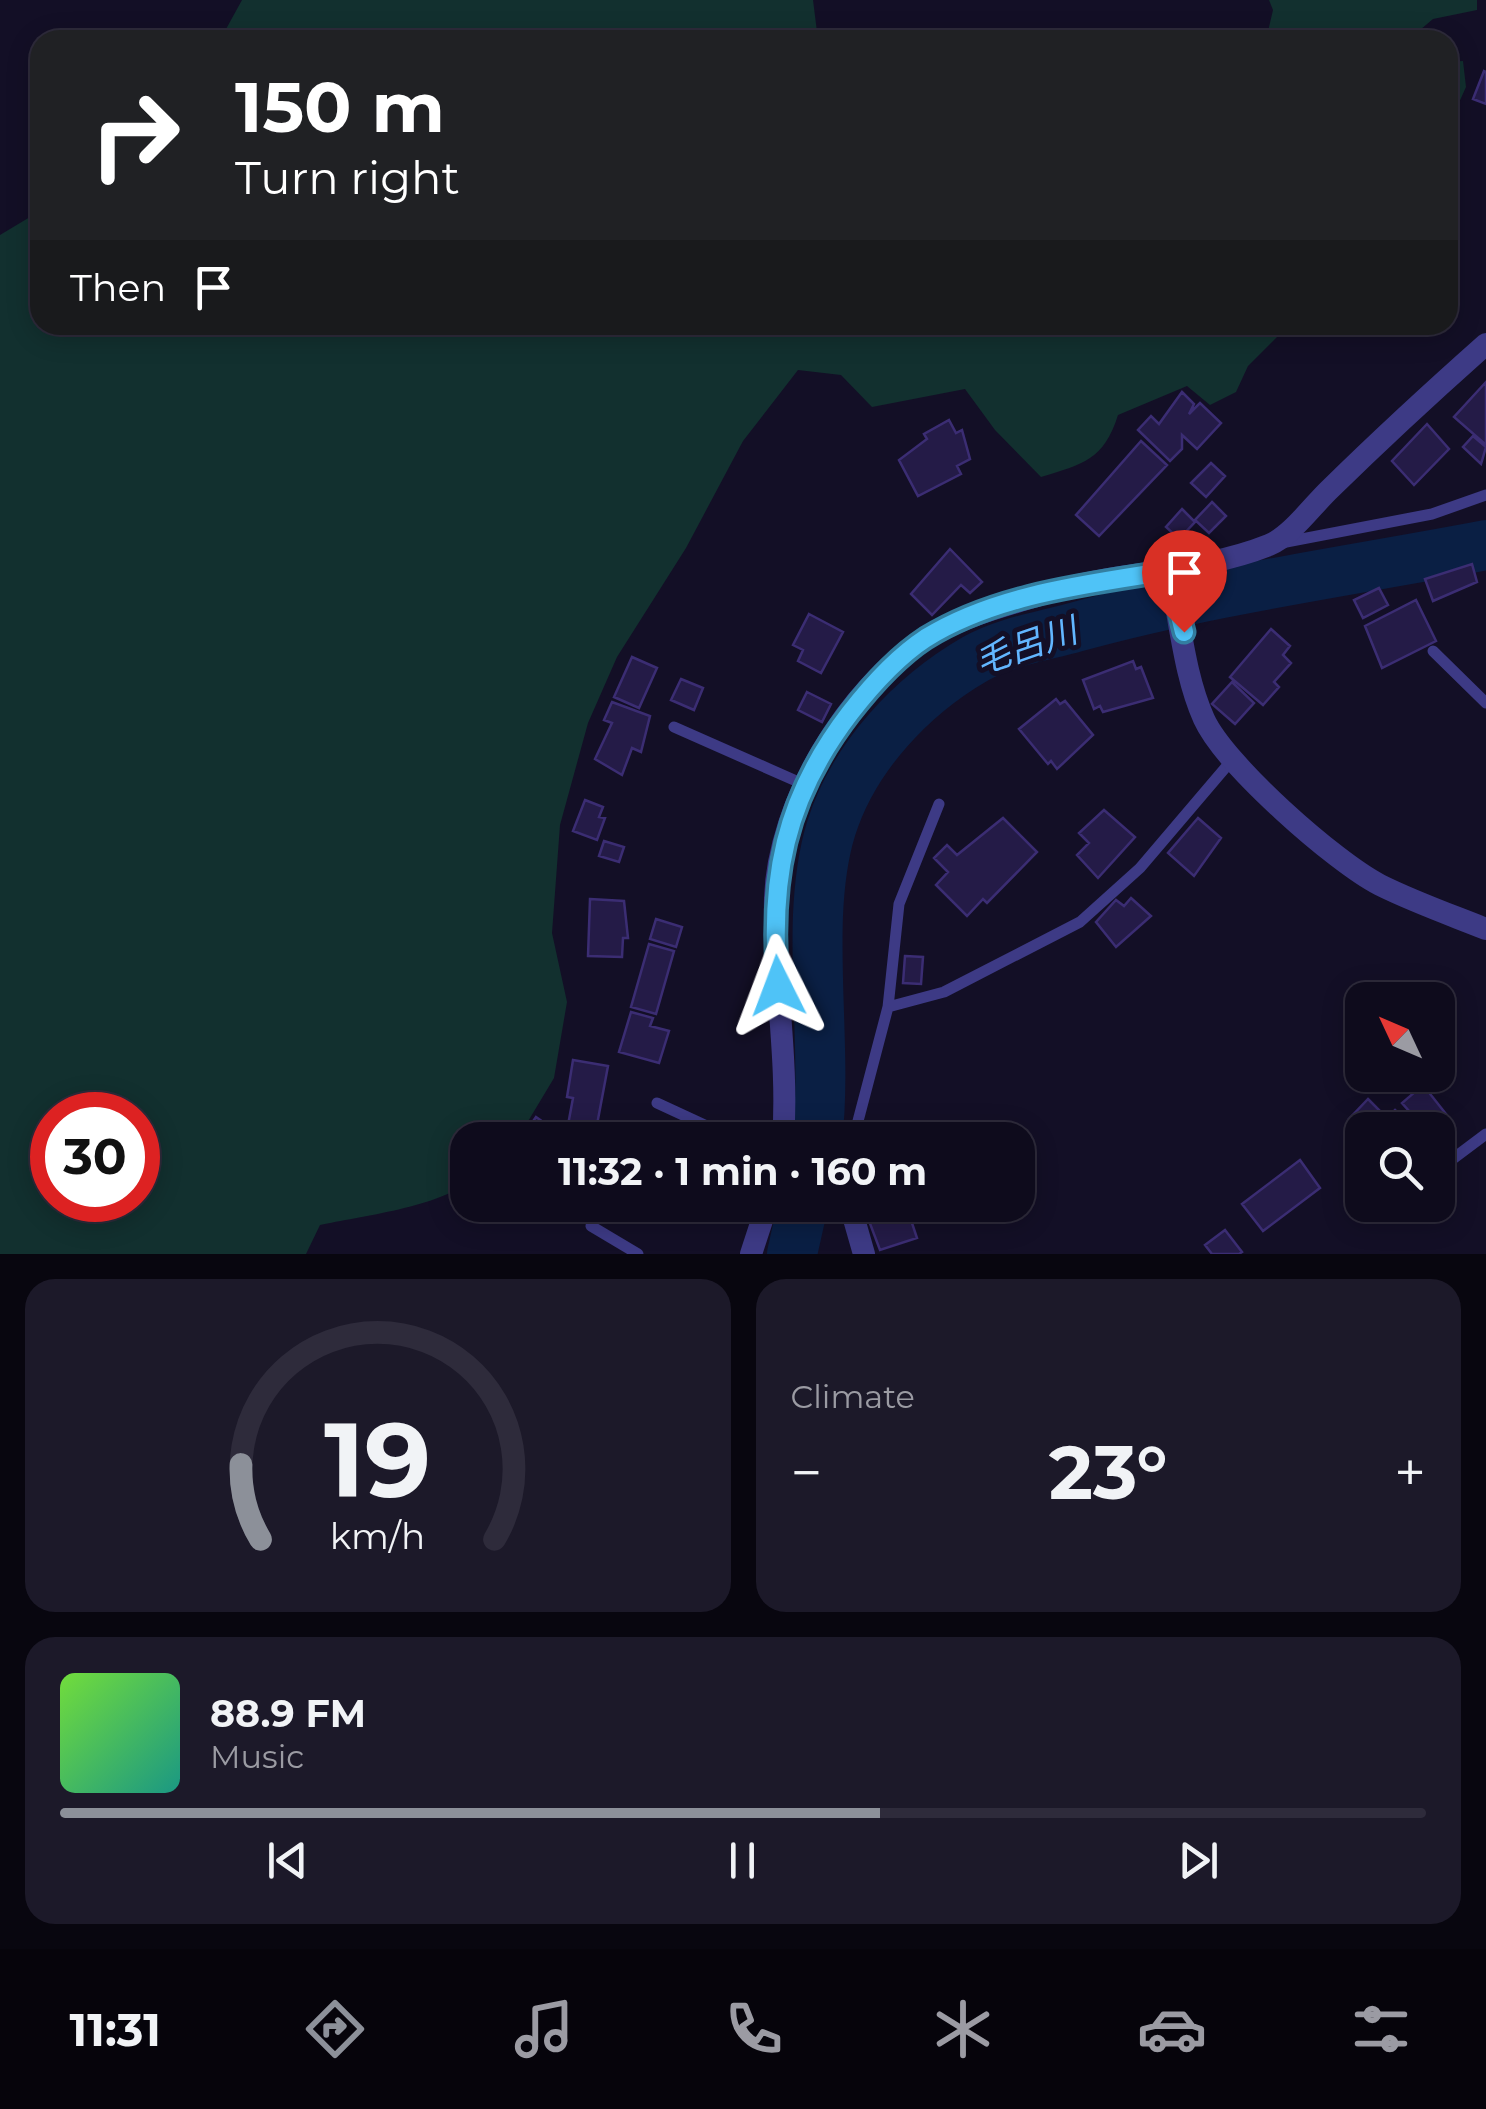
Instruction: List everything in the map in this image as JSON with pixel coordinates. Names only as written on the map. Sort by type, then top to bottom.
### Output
[{"type":"street","points":[[784,1122],[787,1092],[775,893],[782,851],[803,784],[822,749],[867,691],[927,638],[984,612],[1058,589],[1171,579],[1273,544],[1486,344]]},
{"type":"street","points":[[1171,579],[1204,718],[1232,760],[1328,846],[1378,884],[1486,929]]},
{"type":"street","points":[[751,1254],[761,1222]]},
{"type":"street","points":[[855,1222],[864,1254]]},
{"type":"lane","points":[[1273,544],[1432,514],[1486,495]]},
{"type":"lane","points":[[1433,652],[1486,703]]},
{"type":"lane","points":[[674,727],[803,784]]},
{"type":"lane","points":[[888,1007],[944,992],[1080,922],[1140,868],[1232,760]]},
{"type":"lane","points":[[857,1122],[888,1007],[899,904],[938,804]]},
{"type":"lane","points":[[657,1103],[698,1122]]},
{"type":"lane","points":[[1455,1157],[1486,1134]]},
{"type":"lane","points":[[591,1226],[638,1254]]},
{"type":"green space","points":[[242,0],[813,0],[817,30],[226,30]]},
{"type":"green space","points":[[1269,0],[1477,0],[1477,10],[1433,19],[1420,30],[1268,30],[1273,10]]},
{"type":"green space","points":[[1458,61],[1463,61],[1466,87],[1458,105]]},
{"type":"green space","points":[[30,217],[30,335],[1279,335],[1248,366],[1236,392],[1210,405],[1187,386],[1118,415],[1099,451],[1069,468],[1041,477],[995,430],[965,389],[872,407],[841,375],[798,370],[743,441],[686,548],[617,657],[588,723],[560,825],[552,933],[567,1002],[554,1078],[528,1122],[450,1122],[450,1193],[399,1209],[320,1225],[306,1254],[0,1254],[0,235]]},
{"type":"building","points":[[1486,72],[1486,104],[1473,99]]},
{"type":"building","points":[[1486,382],[1486,442],[1485,444],[1454,417]]},
{"type":"building","points":[[1182,392],[1194,404],[1189,414],[1200,403],[1221,423],[1197,449],[1182,435],[1182,449],[1170,461],[1138,430],[1151,416],[1159,424]]},
{"type":"building","points":[[949,420],[956,433],[962,430],[970,459],[957,466],[961,474],[918,496],[899,460],[927,439],[924,434]]},
{"type":"building","points":[[1427,424],[1449,449],[1414,485],[1392,461]]},
{"type":"building","points":[[1473,436],[1486,447],[1481,464],[1463,447]]},
{"type":"building","points":[[1141,441],[1167,465],[1099,536],[1076,515]]},
{"type":"building","points":[[1211,463],[1225,476],[1206,497],[1191,483]]},
{"type":"building","points":[[1212,502],[1226,516],[1209,533],[1195,520]]},
{"type":"building","points":[[1182,509],[1195,522],[1179,539],[1166,527]]},
{"type":"building","points":[[950,549],[982,582],[970,593],[961,585],[932,615],[911,594]]},
{"type":"building","points":[[1472,564],[1477,582],[1433,601],[1425,579]]},
{"type":"building","points":[[1379,588],[1388,605],[1363,618],[1354,600]]},
{"type":"building","points":[[1416,600],[1436,641],[1382,668],[1365,626]]},
{"type":"building","points":[[809,614],[843,632],[821,673],[798,661],[803,650],[793,645]]},
{"type":"building","points":[[1271,629],[1290,646],[1283,655],[1291,663],[1274,682],[1279,687],[1263,705],[1230,677]]},
{"type":"building","points":[[632,657],[657,668],[639,708],[614,697]]},
{"type":"building","points":[[1133,661],[1136,669],[1141,667],[1153,698],[1103,712],[1100,706],[1094,709],[1083,680]]},
{"type":"building","points":[[681,679],[703,688],[694,710],[671,700]]},
{"type":"building","points":[[1232,682],[1254,703],[1235,724],[1212,704]]},
{"type":"building","points":[[807,692],[831,704],[822,722],[798,710]]},
{"type":"building","points":[[1056,699],[1060,704],[1065,701],[1093,735],[1057,769],[1051,761],[1048,764],[1019,729]]},
{"type":"building","points":[[612,702],[650,716],[641,752],[632,748],[622,775],[595,759],[612,723],[604,720]]},
{"type":"building","points":[[585,800],[603,807],[599,817],[605,818],[597,840],[573,831]]},
{"type":"building","points":[[1104,810],[1135,837],[1098,878],[1077,855],[1089,843],[1079,833]]},
{"type":"building","points":[[1003,818],[1037,852],[987,903],[983,899],[967,916],[936,885],[948,872],[934,858],[947,845],[957,855]]},
{"type":"building","points":[[1198,818],[1221,838],[1194,876],[1168,853]]},
{"type":"building","points":[[604,841],[624,847],[619,862],[599,856]]},
{"type":"building","points":[[1131,898],[1151,916],[1116,947],[1096,922],[1116,900],[1124,906]]},
{"type":"building","points":[[590,899],[624,901],[628,938],[623,938],[622,957],[588,956]]},
{"type":"building","points":[[656,919],[682,927],[676,947],[650,939]]},
{"type":"building","points":[[649,944],[674,951],[656,1014],[631,1007]]},
{"type":"building","points":[[905,956],[923,957],[921,984],[903,983]]},
{"type":"building","points":[[631,1012],[653,1018],[650,1026],[669,1031],[659,1063],[619,1052]]},
{"type":"building","points":[[573,1060],[608,1066],[598,1122],[569,1122],[573,1098],[567,1097]]},
{"type":"building","points":[[1415,1092],[1429,1092],[1444,1112],[1410,1112],[1402,1103]]},
{"type":"building","points":[[1368,1099],[1379,1110],[1377,1112],[1356,1112]]},
{"type":"building","points":[[1300,1160],[1320,1188],[1263,1231],[1242,1204]]},
{"type":"building","points":[[869,1222],[912,1222],[917,1238],[880,1250]]},
{"type":"building","points":[[1225,1230],[1242,1252],[1212,1254],[1205,1245]]},
{"type":"waterway","name":"毛呂川","points":[[818,1122],[817,942],[823,865],[831,829],[854,778],[907,710],[975,659],[1024,640],[1229,592],[1486,545]]},
{"type":"waterway","name":"毛呂川","points":[[792,1254],[799,1222]]},
{"type":"route","points":[[778,986],[775,893],[782,851],[803,784],[822,749],[867,691],[908,653],[927,638],[984,612],[1058,589],[1169,571],[1184,632]]}]
